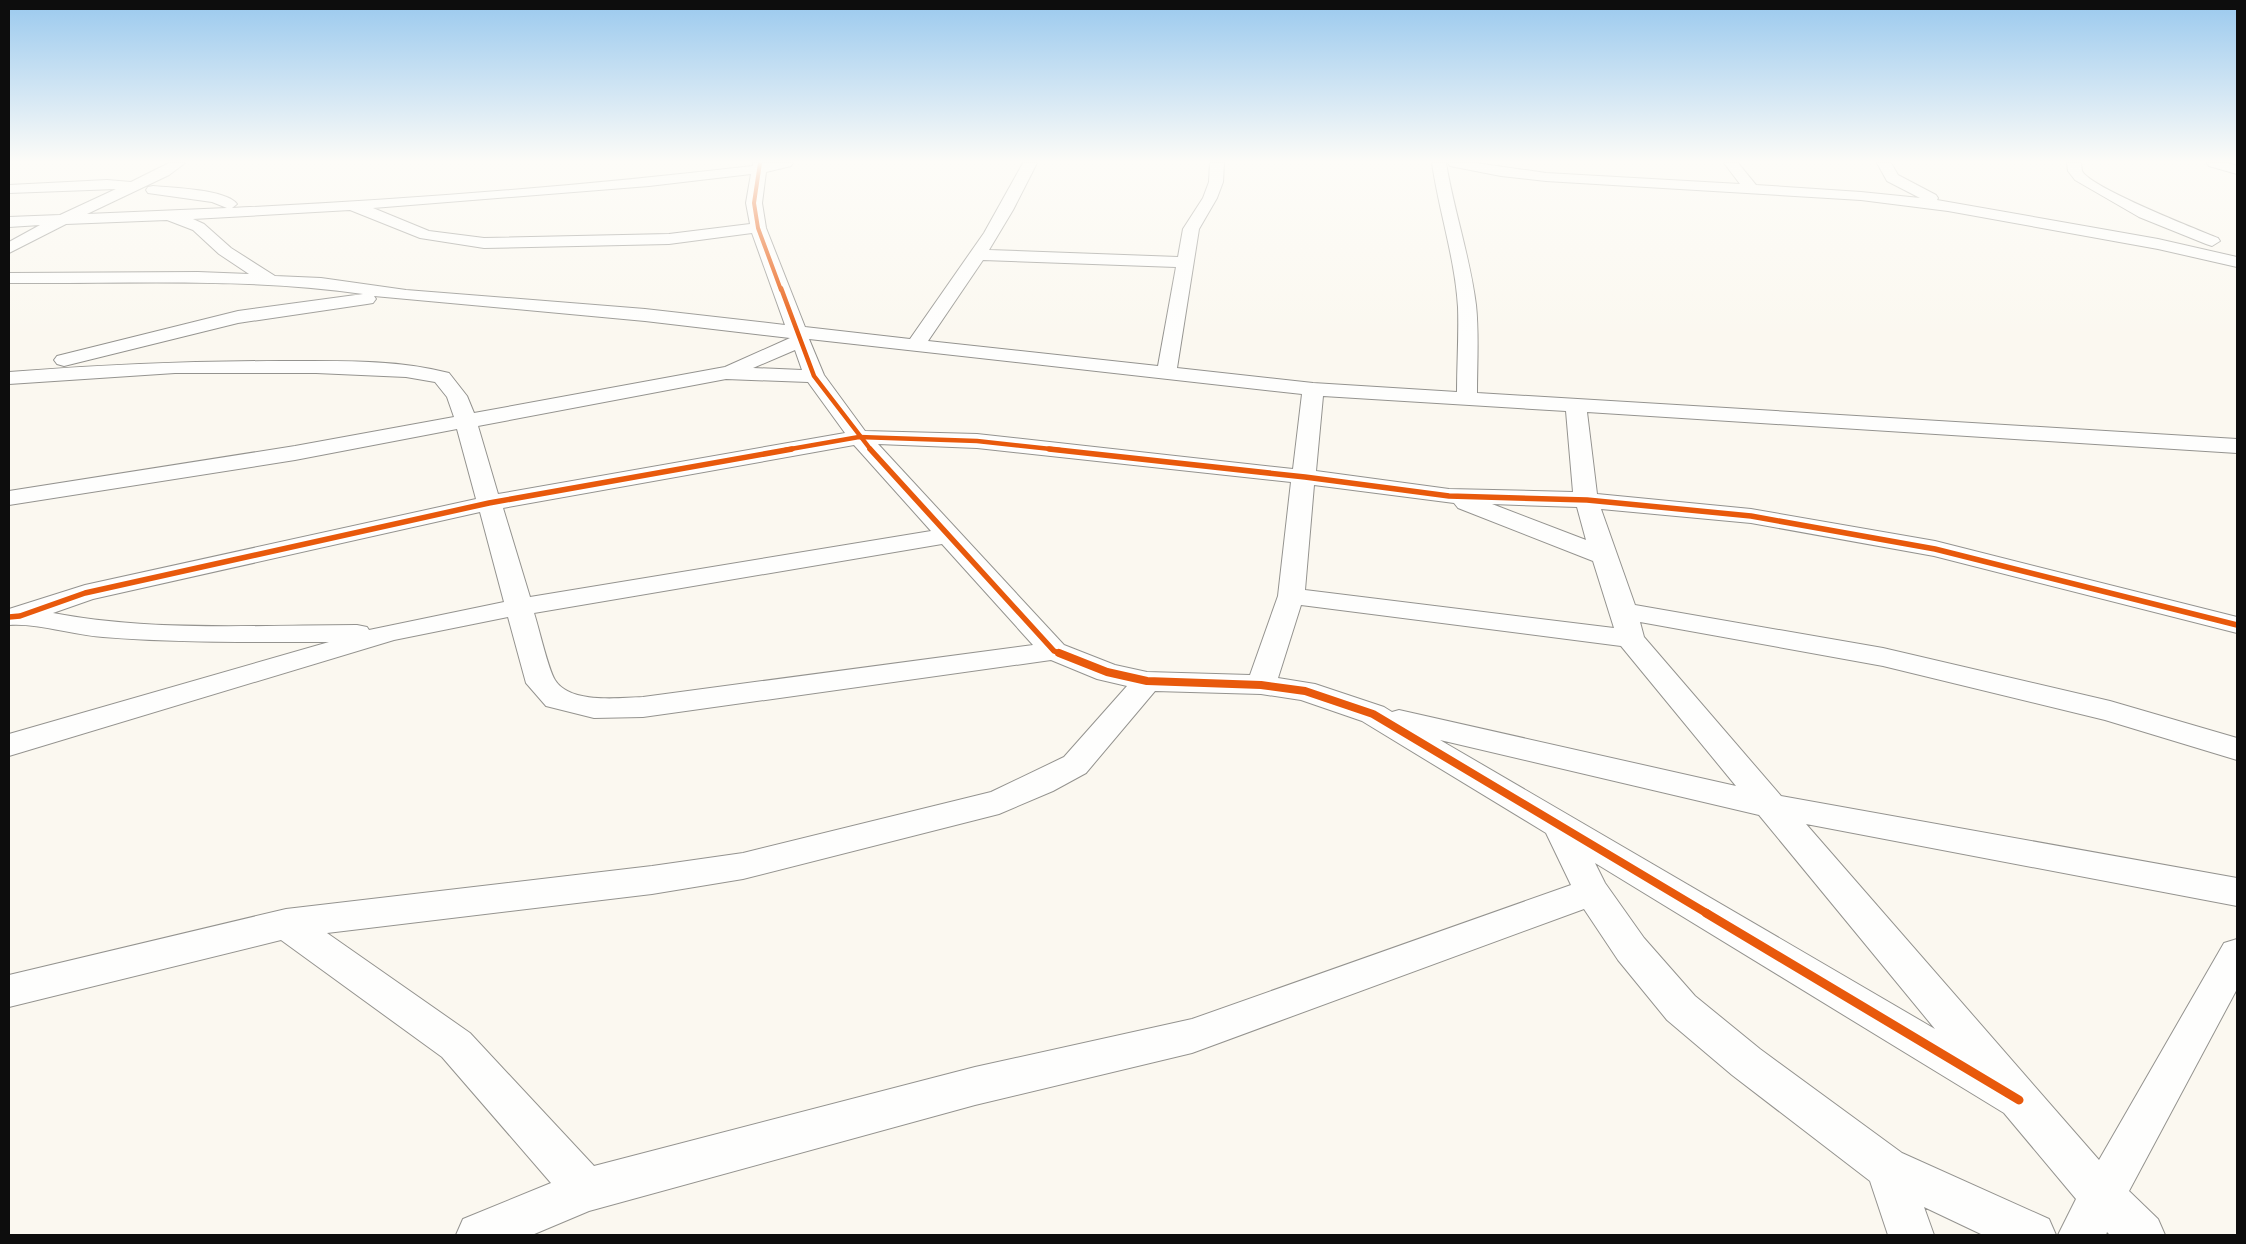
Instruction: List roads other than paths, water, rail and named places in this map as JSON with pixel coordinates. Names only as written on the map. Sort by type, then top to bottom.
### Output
[{"type":"street","points":[[9,222],[26,221]]},
{"type":"street","points":[[9,248],[60,221]]},
{"type":"street","points":[[190,221],[201,226],[223,250],[269,279]]},
{"type":"street","points":[[386,221],[426,235],[484,243],[669,239],[758,228]]},
{"type":"street","points":[[757,221],[814,376],[860,438],[1054,651],[1107,672],[1147,681],[1261,685],[1305,691],[1373,714],[1772,806],[2237,892]]},
{"type":"street","points":[[916,344],[999,221]]},
{"type":"street","points":[[1167,371],[1191,230],[1196,221]]},
{"type":"street","points":[[1451,221],[1467,306],[1467,398]]},
{"type":"street","points":[[2034,221],[2130,238],[2237,262]]},
{"type":"street","points":[[2162,221],[2237,250]]},
{"type":"street","points":[[978,255],[1186,262]]},
{"type":"street","points":[[9,278],[269,279],[321,283],[406,295],[645,315],[798,336],[916,344],[1313,389],[2237,446]]},
{"type":"street","points":[[9,373],[238,317],[406,295]]},
{"type":"street","points":[[726,373],[798,336]]},
{"type":"street","points":[[9,378],[175,367],[316,367],[406,371],[442,377],[457,396],[463,414],[540,683],[557,700],[594,708],[642,707],[1054,651]]},
{"type":"street","points":[[9,498],[295,453],[463,414],[505,415],[726,373],[814,376]]},
{"type":"street","points":[[1261,685],[1291,596],[1313,389]]},
{"type":"street","points":[[1576,406],[1586,500],[1602,555],[1628,625],[1772,806],[2019,1100],[2102,1196],[2142,1235]]},
{"type":"street","points":[[13,622],[86,593],[489,503],[860,438],[977,441],[1305,477],[1449,496],[1586,500],[1751,516],[1935,549],[2237,625]]},
{"type":"street","points":[[1449,496],[1602,555]]},
{"type":"street","points":[[9,745],[389,633],[519,607],[949,535]]},
{"type":"street","points":[[1291,596],[1628,625],[1883,657],[2110,711],[2237,749]]},
{"type":"street","points":[[13,622],[177,634],[389,633]]},
{"type":"street","points":[[9,991],[286,924],[652,880],[743,866],[999,802],[1042,783],[1075,765],[1147,681]]},
{"type":"street","points":[[1373,714],[2019,1100]]},
{"type":"street","points":[[1558,824],[1592,892],[1631,949],[1681,1008],[1746,1062],[1887,1168],[2033,1235]]},
{"type":"street","points":[[479,1235],[586,1190],[975,1086],[1192,1036],[1592,892]]},
{"type":"street","points":[[286,924],[456,1045],[586,1190]]},
{"type":"street","points":[[2080,1235],[2237,954]]},
{"type":"street","points":[[1887,1168],[1911,1235]]}]
